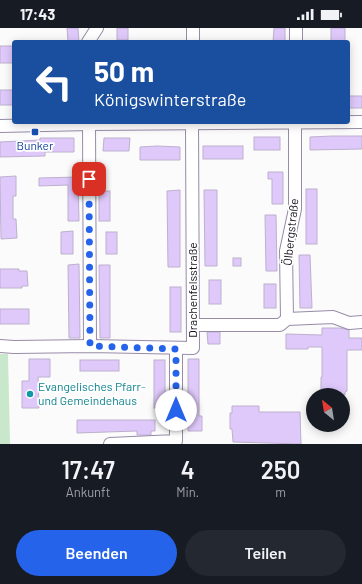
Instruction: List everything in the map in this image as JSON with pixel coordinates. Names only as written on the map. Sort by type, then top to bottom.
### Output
[{"type":"street","points":[[89,40],[97,28]]},
{"type":"street","points":[[193,28],[194,40]]},
{"type":"street","points":[[296,28],[296,40]]},
{"type":"street","points":[[350,122],[362,122]]},
{"type":"street","points":[[0,126],[59,124]]},
{"type":"street","points":[[89,124],[90,346]]},
{"type":"street","name":"Drachenfelsstraße","points":[[110,444],[176,441],[176,349],[193,348],[192,124]]},
{"type":"street","name":"Ölbergstraße","points":[[287,319],[286,251],[295,210],[295,124]]},
{"type":"street","points":[[193,325],[280,325],[287,319],[332,317],[348,323],[362,322]]},
{"type":"street","points":[[0,346],[90,346],[176,349]]},
{"type":"green space","points":[[0,354],[8,354],[10,444],[0,444]]},
{"type":"building","points":[[67,28],[78,28],[79,40],[68,40]]},
{"type":"building","points":[[117,28],[128,28],[128,40],[117,40]]},
{"type":"building","points":[[274,28],[285,28],[285,40],[273,40]]},
{"type":"building","points":[[331,28],[345,28],[345,40],[331,40]]},
{"type":"building","points":[[0,46],[12,46],[12,63],[0,63]]},
{"type":"building","points":[[0,90],[12,90],[12,105],[0,105]]},
{"type":"building","points":[[350,96],[362,96],[362,108],[350,108]]},
{"type":"building","points":[[362,136],[362,149],[310,150],[310,137]]},
{"type":"building","points":[[254,137],[280,137],[280,150],[254,150]]},
{"type":"building","points":[[40,138],[74,138],[74,152],[45,152],[45,156],[0,157],[0,142],[40,140]]},
{"type":"building","points":[[104,138],[130,138],[129,151],[103,151]]},
{"type":"building","points":[[203,146],[243,146],[243,159],[203,159]]},
{"type":"building","points":[[140,147],[180,147],[180,160],[140,160]]},
{"type":"building","points":[[268,172],[283,172],[283,204],[272,204],[272,179],[268,179]]},
{"type":"building","points":[[16,176],[16,196],[13,196],[13,219],[16,219],[17,238],[1,239],[0,177]]},
{"type":"building","points":[[78,177],[79,221],[68,221],[68,185],[39,186],[39,178]]},
{"type":"building","points":[[306,189],[317,189],[317,244],[306,244]]},
{"type":"building","points":[[180,190],[180,267],[168,267],[167,191]]},
{"type":"building","points":[[204,190],[217,190],[217,266],[205,266]]},
{"type":"building","points":[[99,191],[110,191],[110,221],[99,221]]},
{"type":"building","points":[[265,215],[276,215],[277,271],[266,271]]},
{"type":"building","points":[[73,231],[73,254],[61,254],[61,232]]},
{"type":"building","points":[[106,232],[117,232],[117,254],[106,254]]},
{"type":"building","points":[[299,255],[310,255],[312,308],[300,308]]},
{"type":"building","points":[[233,258],[241,258],[241,266],[233,266]]},
{"type":"building","points":[[79,264],[80,338],[69,338],[68,265]]},
{"type":"building","points":[[99,265],[110,265],[110,338],[100,338]]},
{"type":"building","points":[[0,269],[19,269],[19,271],[27,271],[28,286],[22,286],[22,288],[0,288]]},
{"type":"building","points":[[209,280],[221,280],[221,304],[209,304]]},
{"type":"building","points":[[264,284],[276,284],[276,308],[264,308]]},
{"type":"building","points":[[170,287],[181,287],[181,332],[170,332]]},
{"type":"building","points":[[0,309],[29,309],[29,324],[0,324]]},
{"type":"building","points":[[322,328],[340,328],[349,330],[349,338],[362,338],[362,350],[347,350],[347,388],[321,388],[322,347],[308,347],[308,349],[286,349],[286,334],[322,335]]},
{"type":"building","points":[[207,332],[220,332],[220,344],[208,344]]},
{"type":"building","points":[[29,359],[50,359],[50,377],[38,377],[39,408],[22,408],[22,381],[29,381]]},
{"type":"building","points":[[188,359],[199,359],[199,416],[202,416],[202,431],[188,431]]},
{"type":"building","points":[[80,360],[119,360],[119,371],[80,371]]},
{"type":"building","points":[[154,360],[165,360],[165,408],[154,408]]},
{"type":"building","points":[[232,406],[259,406],[259,412],[300,412],[301,444],[233,442],[232,429],[230,429],[230,413],[232,413]]},
{"type":"building","points":[[77,420],[155,420],[155,431],[151,431],[151,435],[137,435],[137,431],[77,433]]},
{"type":"place","name":"Bunker","points":[[35,132]]},
{"type":"place","name":"Evangelisches Pfarr- und Gemeindehaus","points":[[30,394]]},
{"type":"route","points":[[89,179],[90,346],[176,349],[176,410]]}]
